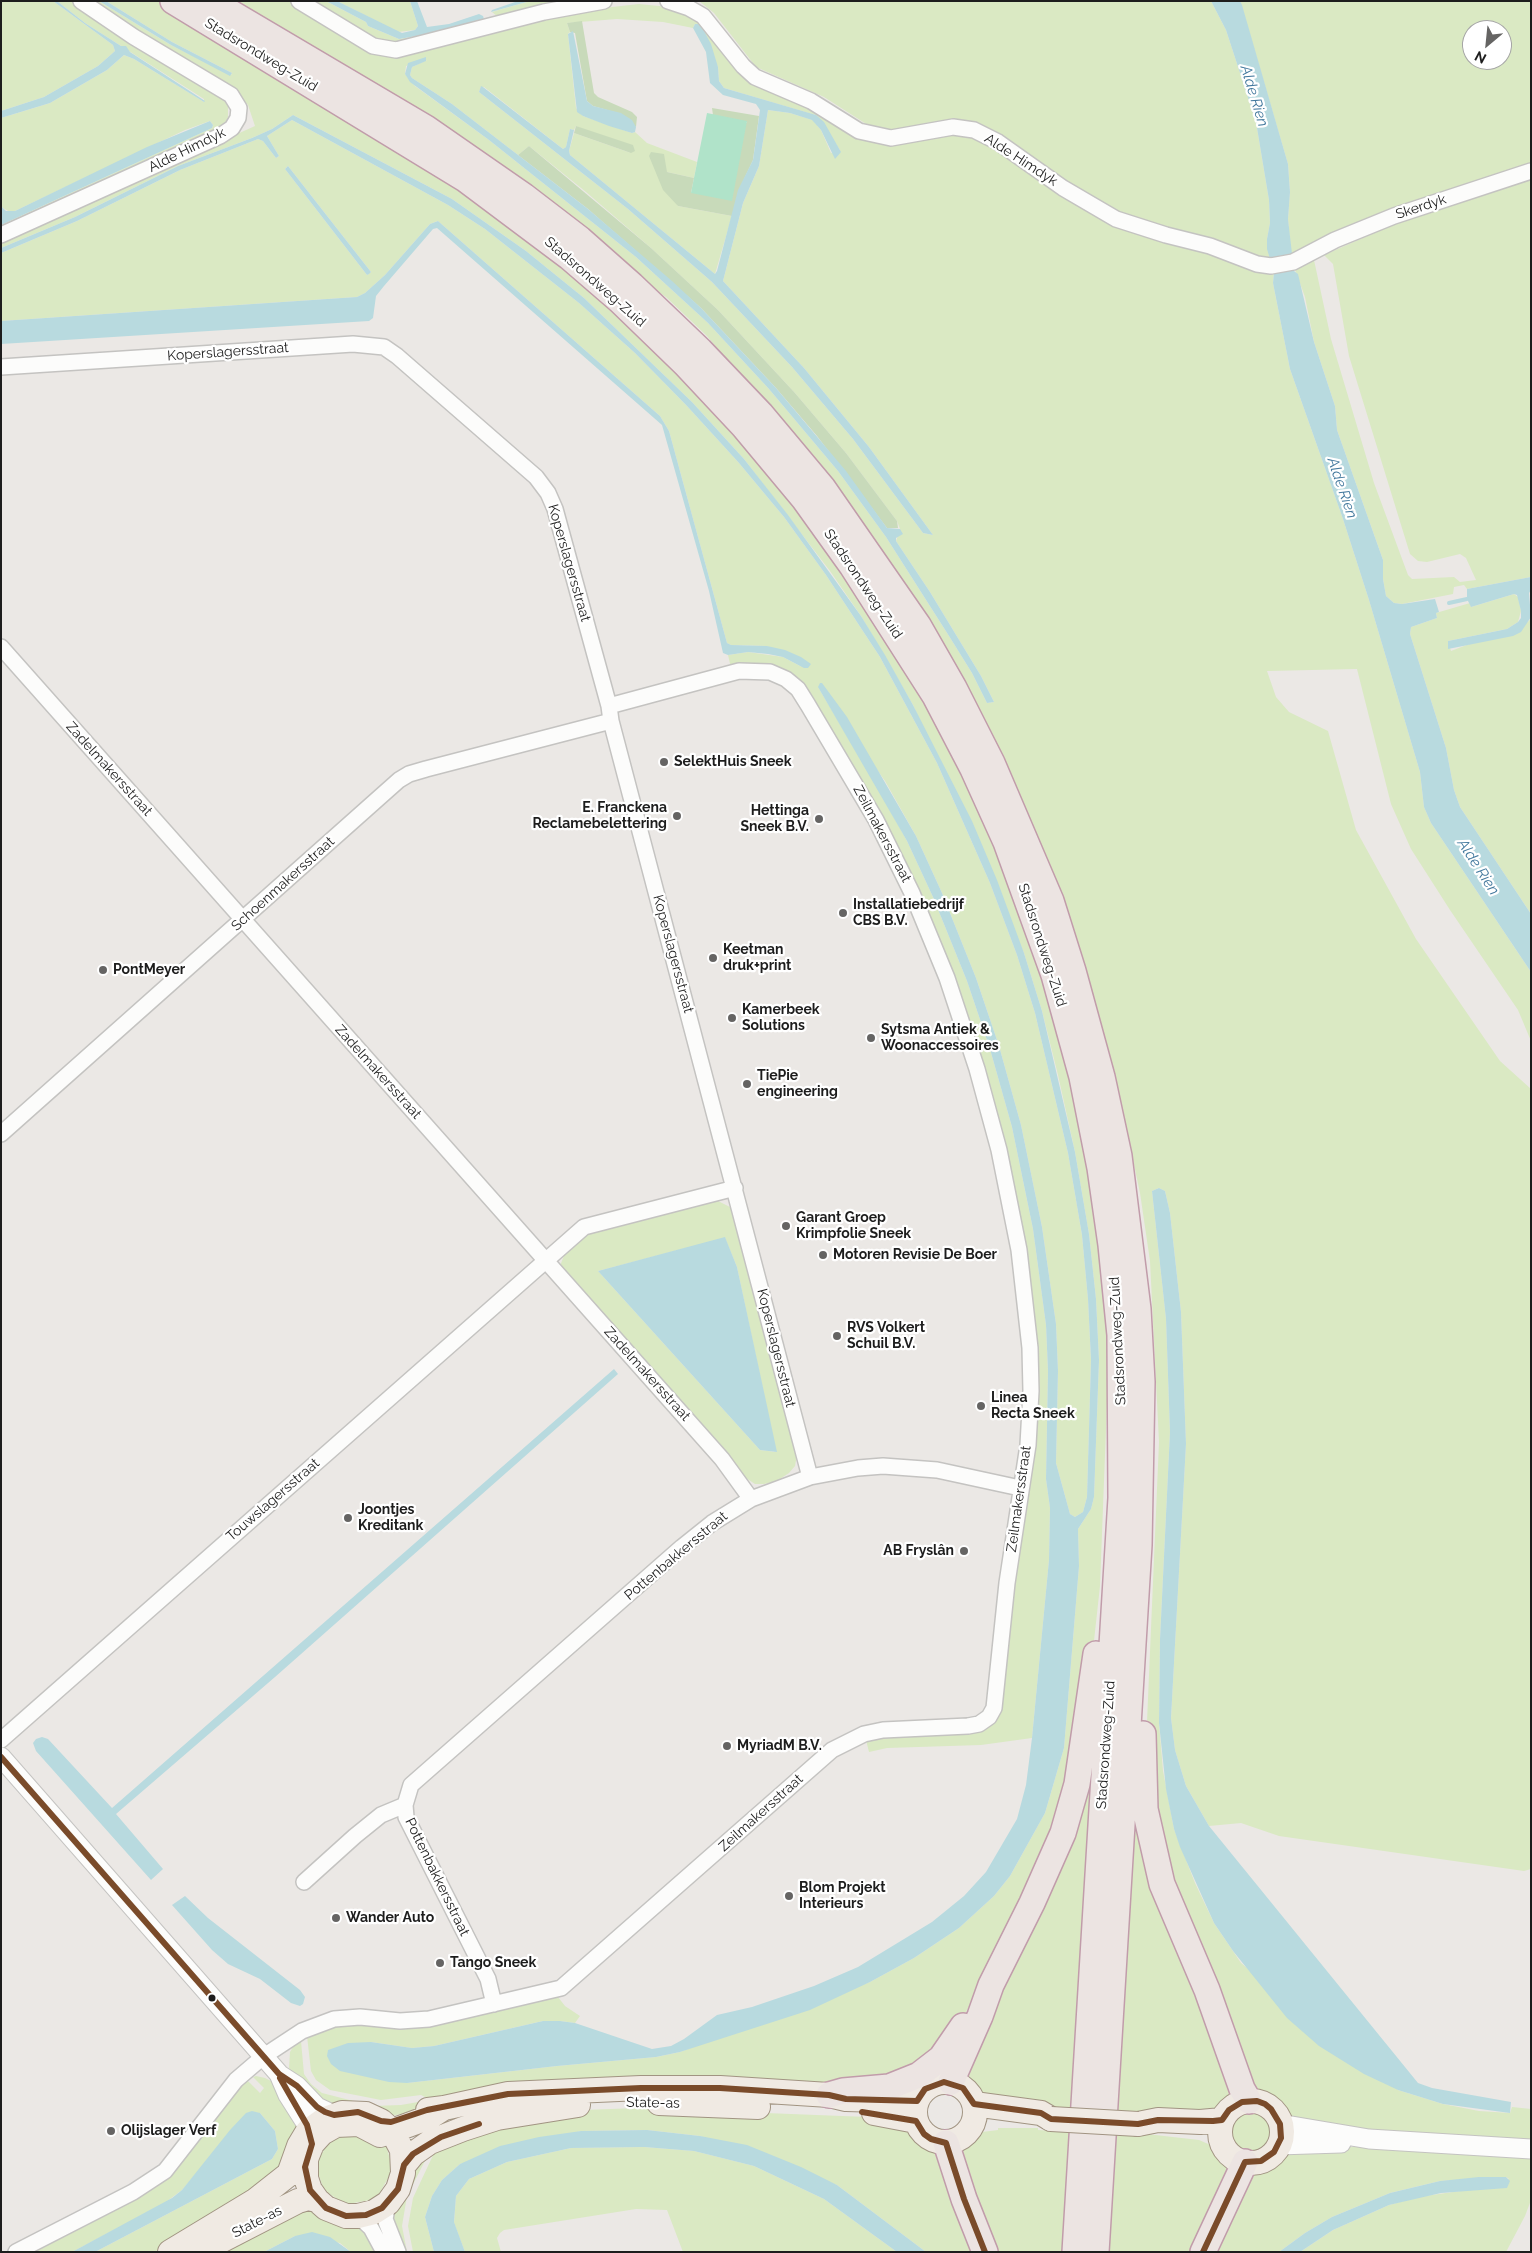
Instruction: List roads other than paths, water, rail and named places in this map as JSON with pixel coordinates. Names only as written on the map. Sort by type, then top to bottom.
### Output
[{"type":"highway","name":"Stadsrondweg-Zuid","points":[[173,1],[465,180],[568,257],[612,295],[685,364],[744,427],[804,499],[852,566],[935,696],[973,769],[1006,842],[1054,975],[1082,1078],[1102,1178],[1120,1336],[1122,1439],[1120,1517],[1075,2252]]},
{"type":"highway","name":"Stadsrondweg-Zuid","points":[[210,1],[426,128],[524,196],[580,239],[700,350],[761,414],[822,488],[918,625],[954,688],[992,763],[1051,901],[1073,971],[1102,1076],[1119,1156],[1138,1309],[1142,1382],[1139,1545],[1096,2252]]},
{"type":"highway","points":[[829,2095],[843,2091],[889,2087],[919,2075],[941,2058],[990,1985],[1046,1875],[1071,1808],[1084,1746],[1106,1572],[1120,1517]]},
{"type":"highway","points":[[1139,1545],[1146,1605],[1142,1755],[1144,1793],[1150,1834],[1162,1884],[1207,1990],[1242,2089],[1249,2101]]},
{"type":"highway","points":[[950,2082],[980,2016],[990,1985]]},
{"type":"highway","points":[[946,2142],[964,2199],[985,2252]]},
{"type":"highway","points":[[1204,2252],[1245,2162]]},
{"type":"main road","points":[[950,2082],[968,2092],[974,2114],[965,2135],[946,2142],[938,2142],[924,2134],[916,2111],[925,2089],[930,2086],[950,2082]]},
{"type":"main road","name":"State-as","points":[[387,2126],[391,2122],[427,2110],[508,2094],[641,2088],[720,2088],[829,2095],[916,2111]]},
{"type":"main road","points":[[1249,2101],[1257,2101],[1271,2109],[1279,2135],[1274,2152],[1261,2161],[1245,2162],[1230,2154],[1222,2130],[1229,2110],[1235,2105],[1249,2101]]},
{"type":"main road","name":"State-as","points":[[404,2165],[413,2154],[430,2142],[463,2129],[497,2118],[548,2108],[583,2104],[655,2103],[807,2108],[865,2112],[916,2111]]},
{"type":"main road","points":[[358,2112],[387,2126],[402,2150],[404,2165],[402,2181],[388,2203],[374,2212],[358,2216],[336,2213],[317,2200],[300,2164],[310,2138],[325,2118],[358,2112]]},
{"type":"main road","points":[[974,2114],[1041,2114],[1051,2119],[1138,2124],[1158,2120],[1200,2122],[1222,2130]]},
{"type":"main road","points":[[310,2138],[329,2128],[344,2124],[367,2127],[380,2135],[387,2126]]},
{"type":"main road","name":"State-as","points":[[170,2252],[256,2200],[292,2185],[300,2164]]},
{"type":"main road","name":"State-as","points":[[199,2252],[298,2201],[308,2198],[317,2200]]},
{"type":"street","name":"Alde Himdyk","points":[[1,235],[220,136],[232,128],[238,118],[239,108],[231,95],[134,38],[81,1]]},
{"type":"street","points":[[299,1],[373,46],[396,50],[544,12],[604,1]]},
{"type":"street","name":"Alde Himdyk","points":[[668,1],[689,8],[703,16],[743,66],[755,77],[811,100],[859,131],[891,138],[953,127],[974,130],[998,142],[1063,188],[1116,219],[1166,235],[1210,246],[1257,264],[1271,266],[1283,264],[1314,252]]},
{"type":"street","name":"Skerdyk","points":[[1314,252],[1335,240],[1394,216],[1531,171]]},
{"type":"street","name":"Koperslagersstraat","points":[[1,366],[353,344],[384,347],[397,356],[536,477],[548,493],[555,509],[610,714],[810,1477]]},
{"type":"street","name":"Zadelmakersstraat","points":[[1,647],[722,1459],[751,1499]]},
{"type":"street","name":"Zeilmakersstraat","points":[[16,2252],[133,2192],[165,2171],[236,2080],[264,2056],[302,2031],[334,2019],[360,2018],[400,2021],[429,2019],[561,1988],[832,1750],[864,1734],[883,1730],[979,1724],[989,1717],[994,1708],[1007,1583],[1028,1445],[1031,1391],[1030,1348],[1018,1250],[999,1150],[980,1077],[947,978],[912,893],[876,820],[798,689],[770,672],[739,671],[610,714]]},
{"type":"street","name":"Schoenmakersstraat","points":[[1,1134],[408,774],[610,714]]},
{"type":"street","points":[[545,1261],[584,1226],[735,1188]]},
{"type":"street","name":"Touwslagersstraat","points":[[1,1740],[545,1261]]},
{"type":"street","name":"Pottenbakkersstraat","points":[[494,2004],[488,1979],[406,1817],[405,1805],[411,1785],[690,1541],[712,1523],[751,1499],[810,1477],[858,1468],[909,1467],[955,1473],[1020,1488]]},
{"type":"street","points":[[1,1757],[279,2074],[297,2086],[317,2107],[334,2115]]},
{"type":"street","name":"Pottenbakkersstraat","points":[[304,1882],[381,1815],[405,1805]]},
{"type":"street","points":[[279,2074],[288,2095],[307,2125],[310,2138]]},
{"type":"street","points":[[1279,2135],[1352,2143],[1370,2139],[1531,2149]]},
{"type":"street","points":[[388,2203],[385,2219],[398,2252]]},
{"type":"street","points":[[358,2216],[371,2228],[384,2252]]},
{"type":"water","points":[[53,1],[57,1],[85,23],[121,46],[126,46],[130,52],[205,101],[124,55],[107,70],[50,103],[1,118],[1,111],[44,97],[98,66],[115,51],[113,45]]},
{"type":"water","points":[[99,1],[106,1],[172,42],[232,73],[230,76],[171,45]]},
{"type":"water","points":[[326,1],[337,1],[402,33],[415,30],[418,26],[410,1],[417,1],[427,27],[449,24],[479,14],[484,19],[445,31],[399,39],[368,26],[366,22]]},
{"type":"water","points":[[518,1],[530,1],[491,12],[492,10]]},
{"type":"water","name":"Alde Rien","points":[[1211,1],[1240,1],[1242,5],[1288,164],[1290,192],[1288,219],[1294,271],[1298,274],[1314,342],[1335,406],[1337,430],[1383,560],[1383,579],[1386,596],[1394,603],[1402,604],[1435,599],[1439,612],[1436,613],[1437,618],[1411,627],[1410,634],[1446,748],[1454,790],[1460,807],[1531,914],[1531,972],[1431,823],[1424,807],[1420,772],[1369,600],[1343,519],[1290,369],[1273,283],[1274,272],[1267,249],[1270,223],[1269,200],[1256,122],[1226,30]]},
{"type":"water","points":[[695,24],[698,24],[704,31],[711,44],[718,67],[719,81],[724,88],[816,115],[824,122],[841,152],[835,159],[821,130],[812,120],[790,113],[768,110],[759,166],[743,203],[723,281],[804,368],[869,447],[933,535],[923,533],[853,439],[792,367],[712,282],[628,209],[479,92],[481,86],[483,87],[563,149],[566,147],[570,129],[574,130],[569,151],[570,155],[715,274],[738,190],[753,160],[760,110],[756,104],[723,95],[710,83],[706,52],[693,28]]},
{"type":"water","points":[[573,31],[587,101],[593,106],[621,113],[632,120],[636,127],[635,132],[632,133],[609,126],[577,112],[568,34]]},
{"type":"water","points":[[426,57],[426,61],[412,67],[410,75],[412,78],[452,104],[588,209],[701,308],[776,388],[846,471],[887,528],[900,529],[903,534],[896,538],[896,541],[930,592],[981,676],[994,702],[987,703],[972,673],[886,537],[838,471],[769,389],[708,323],[636,257],[489,140],[410,82],[405,74],[408,63]]},
{"type":"water","points":[[293,115],[452,199],[526,251],[584,298],[692,402],[744,459],[788,515],[861,616],[885,655],[913,705],[972,821],[997,880],[1024,953],[1042,1011],[1075,1152],[1089,1234],[1096,1299],[1099,1360],[1094,1497],[1091,1509],[1078,1529],[1079,1566],[1064,1748],[1045,1813],[1010,1876],[994,1896],[959,1928],[914,1958],[870,1982],[810,2010],[680,2052],[656,2057],[407,2083],[389,2082],[340,2071],[331,2064],[327,2056],[328,2050],[348,2043],[371,2042],[412,2048],[434,2046],[543,2021],[575,2023],[652,2049],[671,2046],[717,2015],[752,2007],[814,1986],[858,1967],[932,1922],[964,1896],[986,1872],[1017,1819],[1026,1785],[1032,1738],[1049,1560],[1050,1508],[1046,1479],[1048,1371],[1046,1325],[1033,1229],[1012,1127],[990,1049],[967,981],[933,897],[907,841],[818,687],[820,683],[822,683],[847,717],[916,836],[942,893],[976,978],[999,1046],[1021,1125],[1042,1227],[1056,1324],[1058,1371],[1056,1463],[1070,1514],[1075,1517],[1083,1512],[1087,1497],[1091,1360],[1082,1235],[1068,1153],[1035,1013],[1017,955],[990,883],[937,763],[880,657],[826,575],[784,517],[739,463],[635,353],[579,303],[485,229],[448,205],[292,120],[267,136],[279,156],[276,158],[263,141],[258,139],[180,170],[77,221],[1,253],[1,248],[75,217],[178,166],[272,129]]},
{"type":"water","points":[[210,121],[213,125],[212,128],[1,225],[1,206],[6,211],[15,211],[147,147]]},
{"type":"water","points":[[288,166],[371,272],[369,274],[367,275],[285,169]]},
{"type":"water","points":[[438,221],[660,416],[669,431],[727,643],[731,645],[767,646],[785,650],[811,664],[808,668],[804,668],[783,657],[768,654],[748,652],[728,655],[723,653],[709,591],[662,425],[437,228],[433,229],[376,296],[373,318],[369,321],[1,344],[1,321],[357,297],[365,293],[385,275],[430,224]]},
{"type":"water","points":[[1531,577],[1531,590],[1529,593],[1531,617],[1521,632],[1513,636],[1448,649],[1448,641],[1507,629],[1521,618],[1517,595],[1514,594],[1471,607],[1467,599],[1467,589]]},
{"type":"water","points":[[1159,1188],[1165,1191],[1170,1213],[1181,1312],[1186,1444],[1171,1718],[1175,1750],[1186,1786],[1209,1826],[1418,2083],[1432,2088],[1511,2102],[1510,2113],[1443,2104],[1398,2090],[1364,2074],[1319,2046],[1287,2018],[1233,1951],[1214,1923],[1180,1847],[1174,1829],[1166,1789],[1159,1723],[1160,1639],[1170,1432],[1166,1319],[1152,1191]]},
{"type":"water","points":[[725,1237],[737,1267],[777,1452],[760,1450],[598,1271]]},
{"type":"water","points":[[614,1369],[618,1374],[275,1677],[116,1814],[163,1869],[151,1880],[36,1751],[33,1743],[36,1739],[42,1737],[48,1739],[112,1808]]},
{"type":"water","points":[[185,1896],[208,1918],[300,1990],[305,1997],[303,2004],[300,2006],[291,2003],[260,1979],[228,1964],[212,1950],[172,1905]]},
{"type":"water","points":[[252,2111],[260,2113],[275,2131],[278,2149],[272,2159],[95,2252],[72,2252],[172,2198],[182,2190],[230,2130],[246,2113]]},
{"type":"water","points":[[647,2130],[700,2136],[747,2145],[801,2167],[837,2185],[926,2252],[897,2252],[824,2199],[754,2166],[694,2151],[644,2147],[571,2148],[507,2162],[469,2179],[456,2196],[454,2222],[465,2252],[434,2252],[425,2217],[432,2196],[442,2180],[460,2164],[500,2146],[539,2137],[581,2131]]},
{"type":"water","points":[[1479,2177],[1506,2177],[1510,2181],[1507,2188],[1441,2193],[1389,2205],[1333,2230],[1300,2252],[1279,2252],[1305,2233],[1332,2217],[1390,2193],[1440,2181]]},
{"type":"water","points":[[312,2232],[330,2237],[351,2252],[264,2252],[295,2236]]},
{"type":"waterway","points":[[1449,603],[1467,599]]},
{"type":"place","name":"SelektHuis Sneek","points":[[664,762]]},
{"type":"place","name":"E. Franckena Reclamebelettering","points":[[677,816]]},
{"type":"place","name":"Hettinga Sneek B.V.","points":[[819,819]]},
{"type":"place","name":"Installatiebedrijf CBS B.V.","points":[[843,913]]},
{"type":"place","name":"Keetman druk+print","points":[[713,958]]},
{"type":"place","name":"PontMeyer","points":[[103,970]]},
{"type":"place","name":"Kamerbeek Solutions","points":[[732,1018]]},
{"type":"place","name":"Sytsma Antiek & Woonaccessoires","points":[[871,1038]]},
{"type":"place","name":"TiePie engineering","points":[[747,1084]]},
{"type":"place","name":"Garant Groep Krimpfolie Sneek","points":[[786,1226]]},
{"type":"place","name":"Motoren Revisie De Boer","points":[[823,1255]]},
{"type":"place","name":"RVS Volkert Schuil B.V.","points":[[837,1336]]},
{"type":"place","name":"Linea Recta Sneek","points":[[981,1406]]},
{"type":"place","name":"Joontjes Kreditank","points":[[348,1518]]},
{"type":"place","name":"AB Fryslân","points":[[964,1551]]},
{"type":"place","name":"MyriadM B.V.","points":[[727,1746]]},
{"type":"place","name":"Blom Projekt Interieurs","points":[[789,1896]]},
{"type":"place","name":"Wander Auto","points":[[336,1918]]},
{"type":"place","name":"Tango Sneek","points":[[440,1963]]},
{"type":"place","name":"Olijslager Verf","points":[[111,2131]]}]
